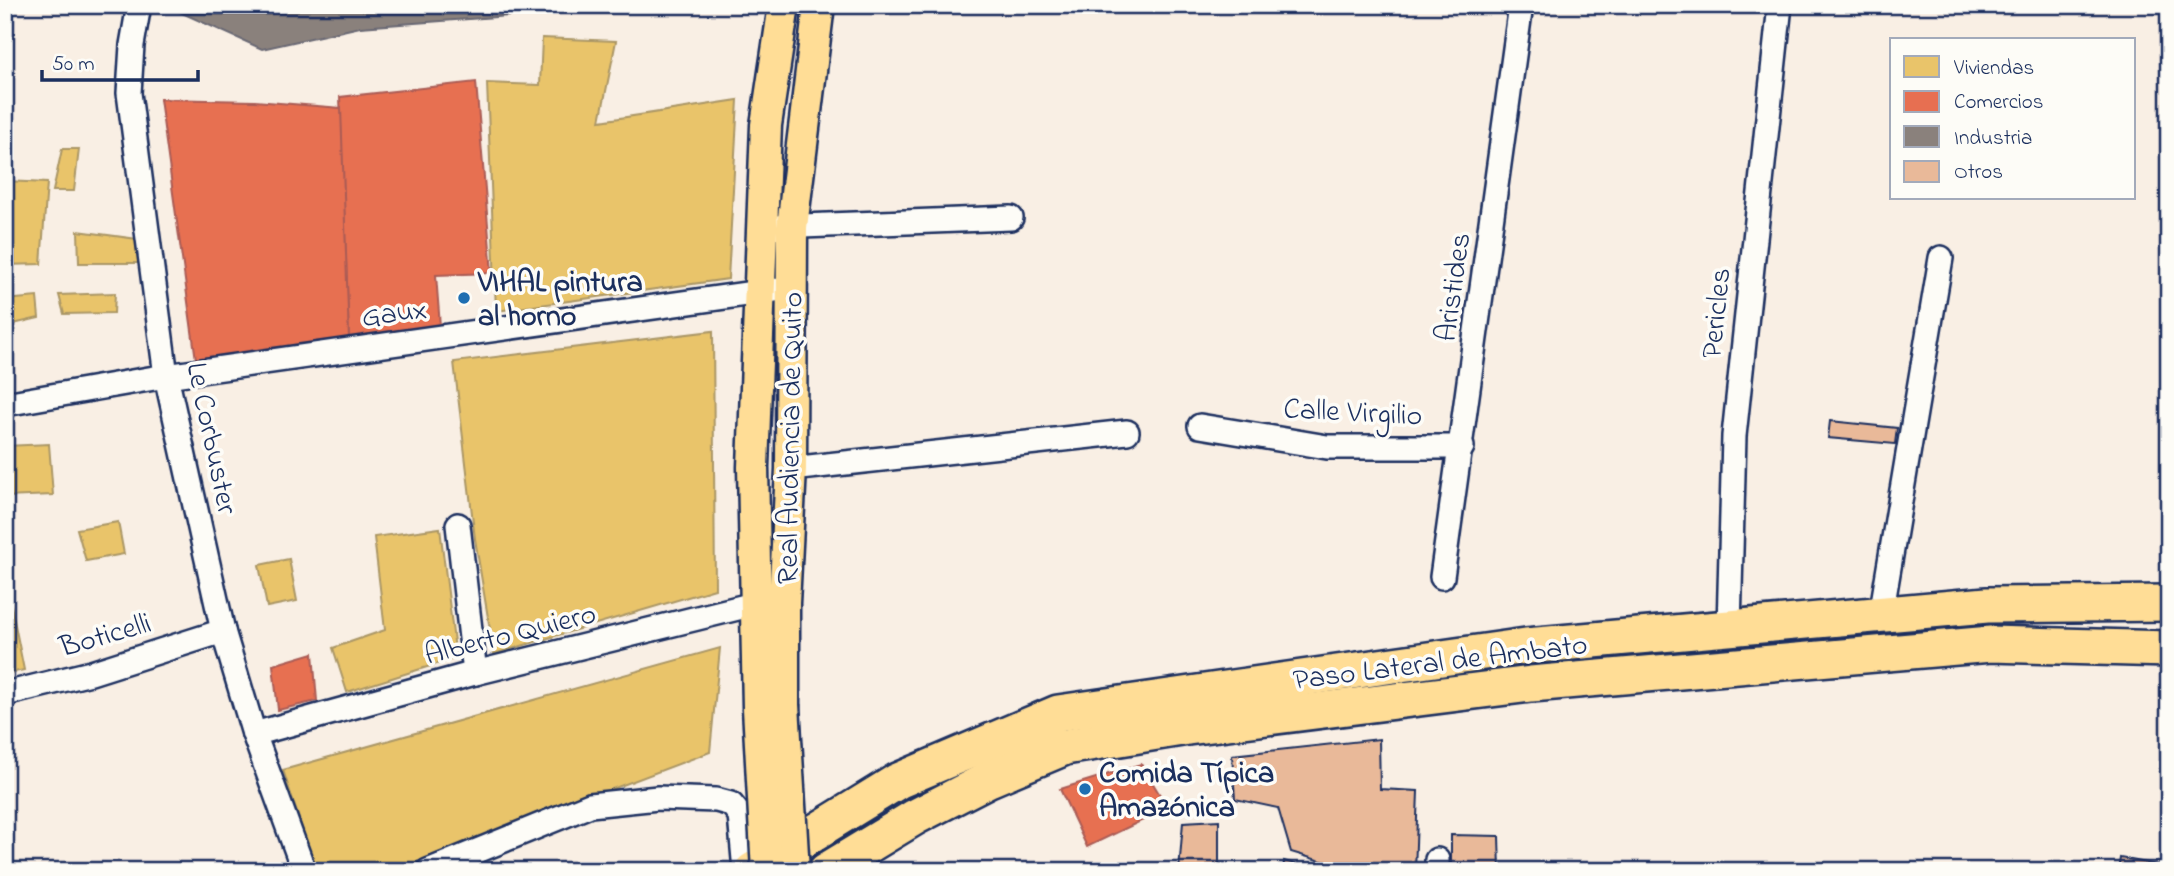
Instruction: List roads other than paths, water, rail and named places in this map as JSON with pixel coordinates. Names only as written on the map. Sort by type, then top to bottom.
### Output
[{"type":"highway","name":"Paso Lateral de Ambato","points":[[752,871],[898,781],[1058,713],[1526,646],[1987,605],[2169,603]]},
{"type":"highway","name":"Paso Lateral de Ambato","points":[[826,871],[915,817],[989,779],[1065,747],[1188,727],[1531,684],[1991,644],[2169,649]]},
{"type":"main road","name":"Real Audiencia de Quito","points":[[784,5],[766,125],[753,467],[754,604],[794,871]]},
{"type":"main road","name":"Real Audiencia de Quito","points":[[767,871],[771,707],[783,603],[791,469],[792,227],[819,5]]},
{"type":"street","name":"Le Corbuster","points":[[139,5],[132,45],[129,93],[166,376],[223,631],[254,734],[304,871]]},
{"type":"street","name":"Aristides","points":[[1442,577],[1521,5]]},
{"type":"street","name":"Pericles","points":[[1729,628],[1734,436],[1780,5]]},
{"type":"street","points":[[763,227],[1010,218]]},
{"type":"street","points":[[1881,615],[1941,258]]},
{"type":"street","name":"Gaux","points":[[5,404],[166,376],[792,288]]},
{"type":"street","name":"Calle Virgilio","points":[[1200,426],[1327,447],[1462,447]]},
{"type":"street","points":[[791,469],[1127,432]]},
{"type":"street","points":[[458,524],[475,673]]},
{"type":"street","name":"Alberto Quiero","points":[[254,734],[475,673],[754,604],[783,603]]},
{"type":"street","name":"Boticelli","points":[[5,694],[91,673],[223,631]]},
{"type":"street","points":[[428,871],[590,805],[658,798],[716,800],[731,804],[740,815],[745,871]]},
{"type":"place","name":"VIHAL pintura al horno","points":[[464,298]]},
{"type":"place","name":"Comida Típica Amazónica","points":[[1085,789]]}]
